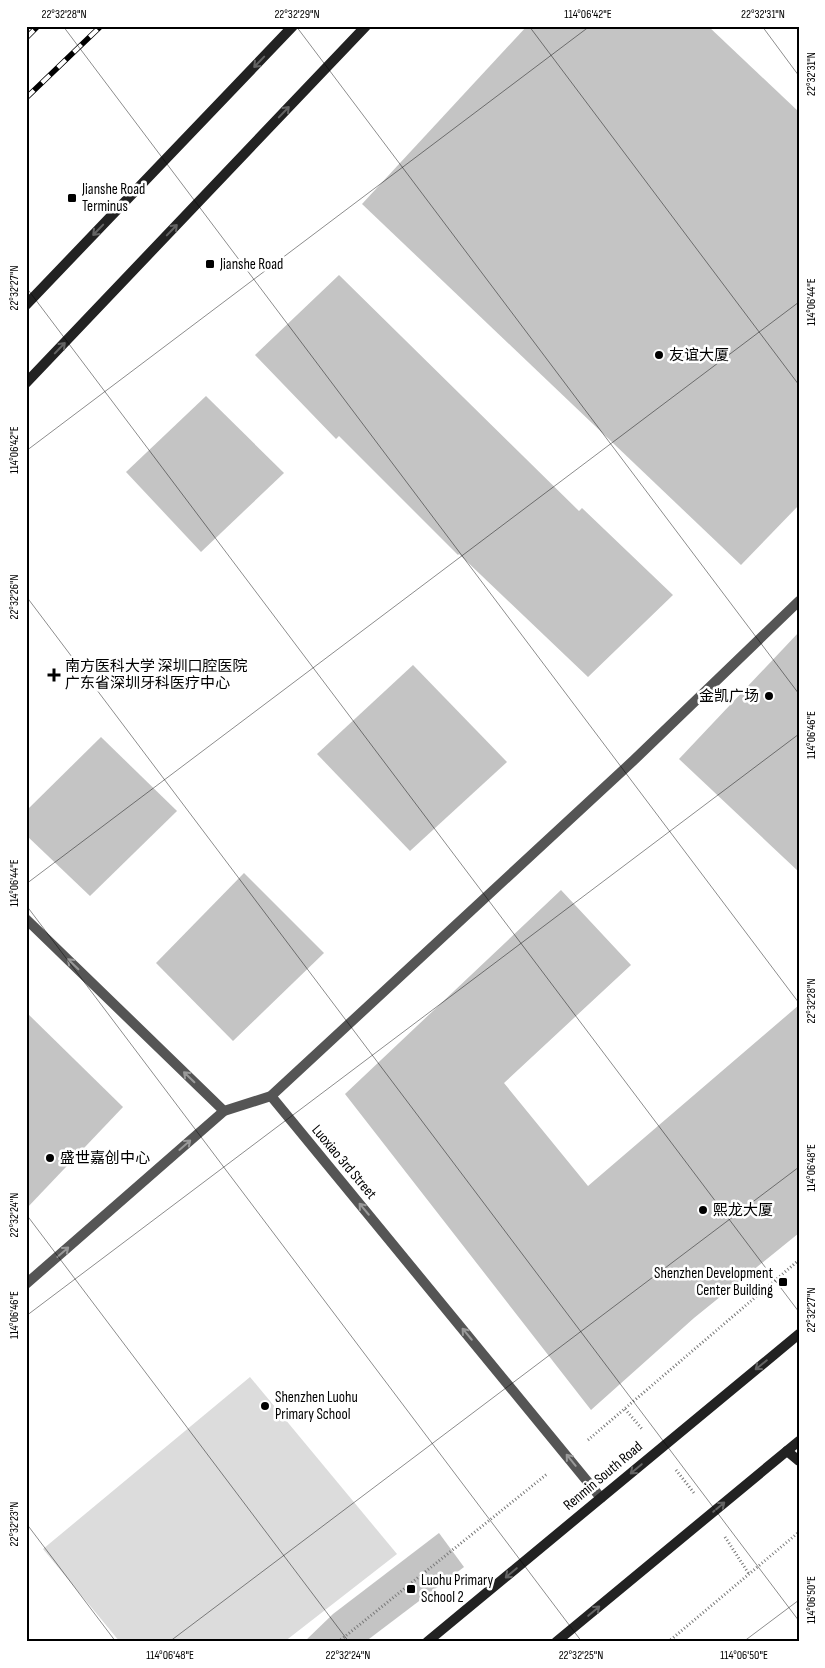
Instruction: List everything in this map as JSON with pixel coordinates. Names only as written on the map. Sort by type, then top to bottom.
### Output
[{"type":"main road","points":[[26,305],[293,26]]},
{"type":"main road","points":[[26,383],[366,26]]},
{"type":"main road","name":"Renmin South Road","points":[[427,1642],[799,1334]]},
{"type":"main road","points":[[556,1642],[799,1441]]},
{"type":"main road","points":[[787,1451],[799,1461]]},
{"type":"street","points":[[26,1284],[224,1111],[271,1096],[634,760],[799,601]]},
{"type":"street","points":[[26,919],[224,1111]]},
{"type":"street","name":"Luoxiao 3rd Street","points":[[271,1096],[601,1498]]},
{"type":"path","points":[[625,1409],[711,1513],[749,1574]]},
{"type":"path","points":[[668,1642],[799,1532]]},
{"type":"shaded area","points":[[250,1377],[397,1554],[284,1642],[120,1642],[43,1549]]},
{"type":"building","name":"友谊大厦","points":[[527,26],[708,26],[799,112],[799,505],[741,565],[362,204]]},
{"type":"building","points":[[339,275],[579,511],[582,508],[673,595],[588,677],[458,555],[339,436],[336,439],[255,355]]},
{"type":"building","points":[[206,396],[284,473],[201,552],[126,472]]},
{"type":"building","name":"金凯广场","points":[[799,632],[799,872],[679,759]]},
{"type":"building","points":[[413,665],[507,762],[410,851],[317,754]]},
{"type":"building","points":[[101,737],[177,811],[90,896],[26,835],[26,811]]},
{"type":"building","points":[[244,873],[324,953],[233,1041],[156,963]]},
{"type":"building","points":[[561,890],[631,965],[504,1083],[588,1186],[799,1005],[799,1233],[694,1318],[591,1410],[345,1094]]},
{"type":"building","name":"盛世嘉创中心","points":[[26,1012],[123,1107],[26,1209]]},
{"type":"building","points":[[439,1533],[464,1567],[365,1642],[304,1642],[333,1614]]},
{"type":"railway","points":[[26,38],[38,26]]},
{"type":"railway","points":[[26,98],[101,26]]},
{"type":"place","name":"Jianshe Road Terminus","points":[[72,198]]},
{"type":"place","name":"Jianshe Road","points":[[210,264]]},
{"type":"place","name":"友谊大厦","points":[[659,355]]},
{"type":"place","name":"南方医科大学 深圳口腔医院 广东省深圳牙科医疗中心","points":[[54,675]]},
{"type":"place","name":"金凯广场","points":[[769,696]]},
{"type":"place","name":"盛世嘉创中心","points":[[50,1158]]},
{"type":"place","name":"熙龙大厦","points":[[703,1210]]},
{"type":"place","name":"Shenzhen Development Center Building","points":[[783,1282]]},
{"type":"place","name":"Shenzhen Luohu Primary School","points":[[265,1406]]},
{"type":"place","name":"Luohu Primary School 2","points":[[411,1589]]}]
